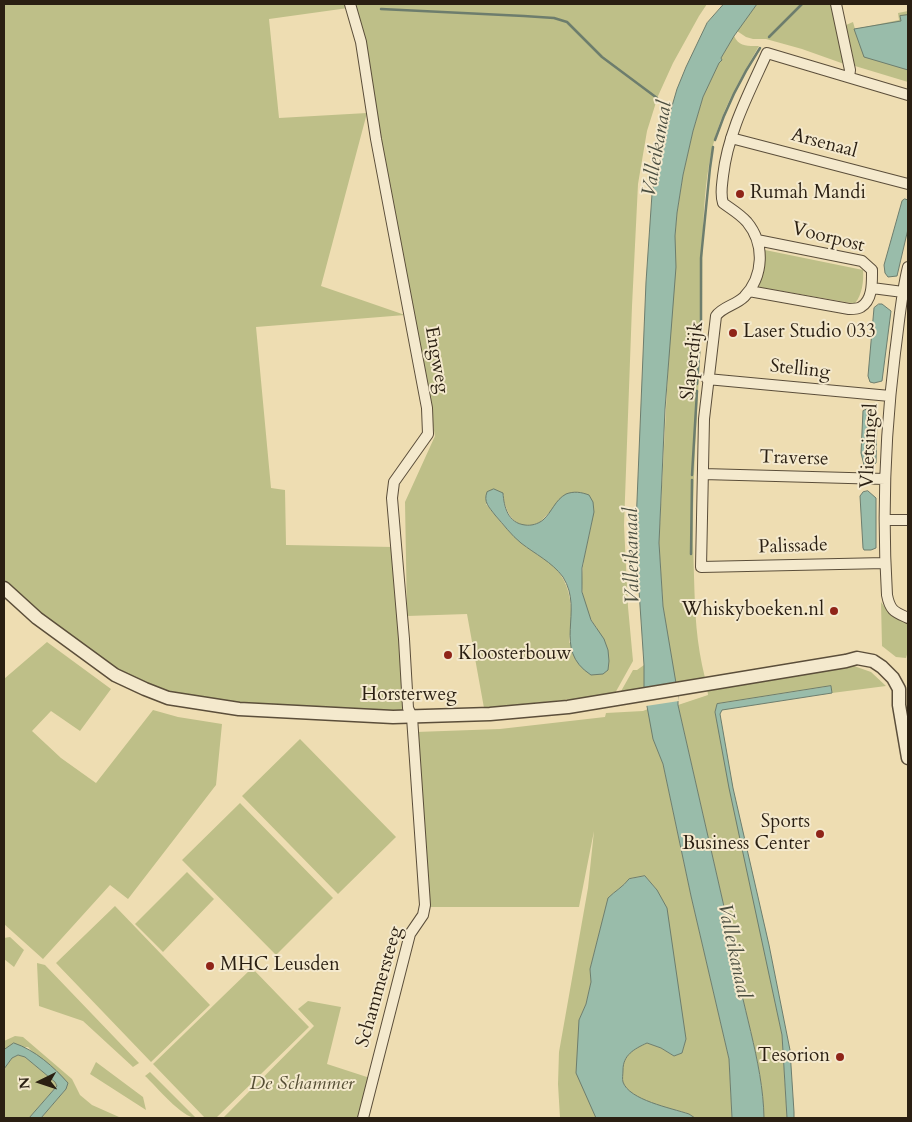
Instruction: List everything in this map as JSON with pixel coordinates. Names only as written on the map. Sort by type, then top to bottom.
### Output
[{"type":"street","name":"Engweg","points":[[350,4],[361,42],[376,139],[427,408],[428,434],[394,482],[392,498],[408,708],[412,717]]},
{"type":"street","points":[[836,4],[850,70],[849,77],[908,95]]},
{"type":"street","name":"Slaperdijk","points":[[701,567],[704,419],[707,379],[716,316],[719,312],[738,302],[749,291],[754,283],[759,267],[757,240],[746,221],[723,203],[721,197],[723,171],[733,127],[767,53],[849,77]]},
{"type":"street","name":"Arsenaal","points":[[730,138],[908,184]]},
{"type":"street","name":"Voorpost","points":[[757,240],[862,261],[872,270],[872,288]]},
{"type":"street","name":"Vlietsingel","points":[[908,267],[890,396],[884,479],[887,596],[889,606],[895,612],[908,618]]},
{"type":"street","points":[[749,291],[849,309],[860,308],[867,300],[872,288],[903,292]]},
{"type":"street","name":"Stelling","points":[[707,379],[890,396]]},
{"type":"street","name":"Traverse","points":[[703,474],[884,479]]},
{"type":"street","points":[[885,520],[908,520]]},
{"type":"street","name":"Palissade","points":[[701,567],[885,563]]},
{"type":"street","name":"Horsterweg","points":[[4,588],[37,618],[115,675],[168,698],[239,709],[394,717],[529,712],[857,658],[864,663],[882,666],[893,678],[899,689],[899,705],[908,758]]},
{"type":"street","name":"Schammersteeg","points":[[363,1118],[410,934],[425,911],[412,717]]},
{"type":"green space","points":[[4,4],[347,4],[348,8],[269,19],[279,118],[367,113],[321,286],[405,315],[256,327],[271,488],[285,490],[286,545],[393,547],[405,706],[399,713],[256,707],[174,695],[125,675],[33,609],[4,582]]},
{"type":"green space","points":[[353,4],[707,4],[673,63],[658,96],[647,131],[638,184],[624,525],[633,661],[614,695],[484,708],[467,614],[407,616],[405,502],[435,436]],"holes":[[[503,493],[513,520],[524,525],[540,522],[551,512],[593,502],[592,524],[583,567],[582,588],[586,609],[597,628],[569,643],[571,611],[568,590],[564,581],[551,564],[515,538],[486,504]]]},
{"type":"green space","points":[[757,4],[832,4],[847,65],[766,39],[746,37],[737,31]]},
{"type":"green space","points":[[908,11],[908,82],[855,66],[846,25],[853,22],[855,29],[899,20],[898,13]]},
{"type":"green space","points":[[734,36],[741,44],[759,46],[735,89],[720,122],[711,155],[705,199],[693,543],[696,627],[705,678],[675,683],[663,606],[659,543],[677,213],[683,175],[703,97],[719,62],[722,60],[721,58]]},
{"type":"green space","points":[[765,250],[863,270],[861,292],[855,303],[851,303],[759,287]]},
{"type":"green space","points":[[881,602],[889,613],[908,624],[908,651],[906,658],[896,657],[882,646]]},
{"type":"green space","points":[[47,642],[111,689],[80,731],[51,711],[32,731],[61,758],[96,783],[153,710],[178,717],[222,724],[216,785],[128,899],[110,885],[43,959],[4,924],[4,679]]},
{"type":"green space","points":[[644,665],[644,690],[620,693],[633,670],[637,670]]},
{"type":"green space","points":[[854,666],[871,672],[886,686],[832,693],[831,686],[717,704],[715,712],[782,1035],[787,1118],[764,1118],[763,1096],[756,1053],[678,705],[708,695],[707,687]]},
{"type":"green space","points":[[648,709],[656,746],[663,764],[729,1059],[732,1118],[695,1118],[689,1114],[662,1107],[634,1095],[623,1082],[623,1064],[627,1056],[634,1050],[647,1043],[661,1048],[674,1056],[682,1053],[686,1039],[657,890],[645,876],[629,879],[608,899],[590,969],[591,982],[586,1004],[579,1020],[579,1041],[596,1118],[560,1118],[559,1052],[588,888],[594,831],[579,907],[429,907],[416,732],[500,729],[605,717],[606,713],[643,711]]},
{"type":"green space","points":[[300,739],[396,837],[338,894],[242,796]]},
{"type":"green space","points":[[240,803],[333,898],[276,955],[182,860]]},
{"type":"green space","points":[[187,872],[214,899],[163,952],[135,924]]},
{"type":"green space","points":[[115,906],[210,1005],[151,1062],[56,963]]},
{"type":"green space","points":[[10,937],[24,950],[14,967],[4,959],[4,938]]},
{"type":"green space","points":[[37,963],[45,965],[139,1063],[133,1067],[83,1021],[39,1006]]},
{"type":"green space","points":[[252,968],[309,1027],[216,1118],[205,1118],[153,1064]]},
{"type":"green space","name":"De Schammer","points":[[308,1001],[341,1007],[327,1064],[370,1078],[359,1118],[223,1118],[314,1026],[298,1009]]},
{"type":"green space","points":[[15,1036],[23,1037],[72,1079],[80,1095],[92,1105],[119,1117],[41,1118],[66,1089],[28,1047],[4,1050],[4,1041]]},
{"type":"green space","points":[[18,1055],[25,1057],[55,1082],[57,1086],[29,1118],[4,1118],[4,1069],[12,1058]]},
{"type":"green space","points":[[96,1062],[143,1097],[146,1110],[90,1074]]},
{"type":"green space","points":[[150,1072],[196,1118],[184,1113],[162,1094],[145,1076]]},
{"type":"water","name":"Valleikanaal","points":[[724,4],[757,4],[721,58],[722,60],[703,97],[683,175],[675,236],[676,267],[665,409],[659,543],[663,606],[678,705],[756,1053],[763,1096],[764,1118],[732,1118],[729,1059],[663,764],[653,739],[644,690],[637,561],[636,525],[646,282],[652,194],[658,154],[677,89],[686,67],[707,23]]},
{"type":"water","points":[[908,15],[908,70],[864,57],[854,29],[901,21],[900,16]]},
{"type":"water","points":[[908,200],[908,229],[897,276],[888,277],[885,273],[884,265],[902,201]]},
{"type":"water","points":[[882,304],[891,311],[882,381],[874,383],[870,382],[868,376],[874,308]]},
{"type":"water","points":[[871,409],[877,415],[876,463],[871,466],[864,465],[861,453],[863,411]]},
{"type":"water","points":[[494,489],[503,493],[504,504],[511,518],[519,524],[527,525],[537,524],[543,520],[559,499],[566,494],[578,492],[589,495],[593,502],[594,512],[582,568],[582,592],[591,620],[604,639],[608,650],[608,670],[603,674],[591,675],[579,665],[573,654],[570,642],[571,603],[569,590],[563,577],[549,563],[517,540],[495,515],[487,504],[486,499],[487,492]]},
{"type":"water","points":[[868,491],[876,498],[876,548],[864,550],[860,496],[863,492]]},
{"type":"water","points":[[831,686],[832,693],[722,710],[720,714],[733,788],[769,945],[790,1050],[794,1118],[787,1118],[782,1035],[729,788],[715,712],[717,704]]},
{"type":"water","points":[[645,876],[657,890],[667,908],[686,1039],[682,1053],[674,1056],[661,1048],[647,1043],[634,1050],[627,1056],[623,1065],[623,1081],[633,1094],[662,1106],[689,1114],[695,1118],[596,1118],[576,1073],[579,1020],[586,1004],[591,982],[590,969],[608,898],[629,879]]},
{"type":"water","points":[[14,1043],[44,1060],[68,1083],[66,1089],[41,1118],[29,1118],[57,1086],[55,1082],[25,1057],[18,1055],[12,1058],[4,1069],[4,1050]]},
{"type":"pier","points":[[678,695],[679,701],[646,706],[645,701]]},
{"type":"waterway","points":[[769,37],[802,4]]},
{"type":"waterway","name":"Valleikanaal","points":[[381,9],[554,18],[567,22],[602,57],[657,98]]},
{"type":"waterway","points":[[715,140],[734,92],[760,48]]},
{"type":"waterway","points":[[697,384],[701,325],[701,258],[713,147]]},
{"type":"waterway","points":[[692,475],[697,391]]},
{"type":"waterway","points":[[691,554],[692,480]]},
{"type":"place","name":"Rumah Mandi","points":[[740,194]]},
{"type":"place","name":"Laser Studio 033","points":[[733,333]]},
{"type":"place","name":"Whiskyboeken.nl","points":[[834,611]]},
{"type":"place","name":"Kloosterbouw","points":[[448,655]]},
{"type":"place","name":"Sports Business Center","points":[[820,834]]},
{"type":"place","name":"MHC Leusden","points":[[210,966]]},
{"type":"place","name":"Tesorion","points":[[840,1057]]}]
